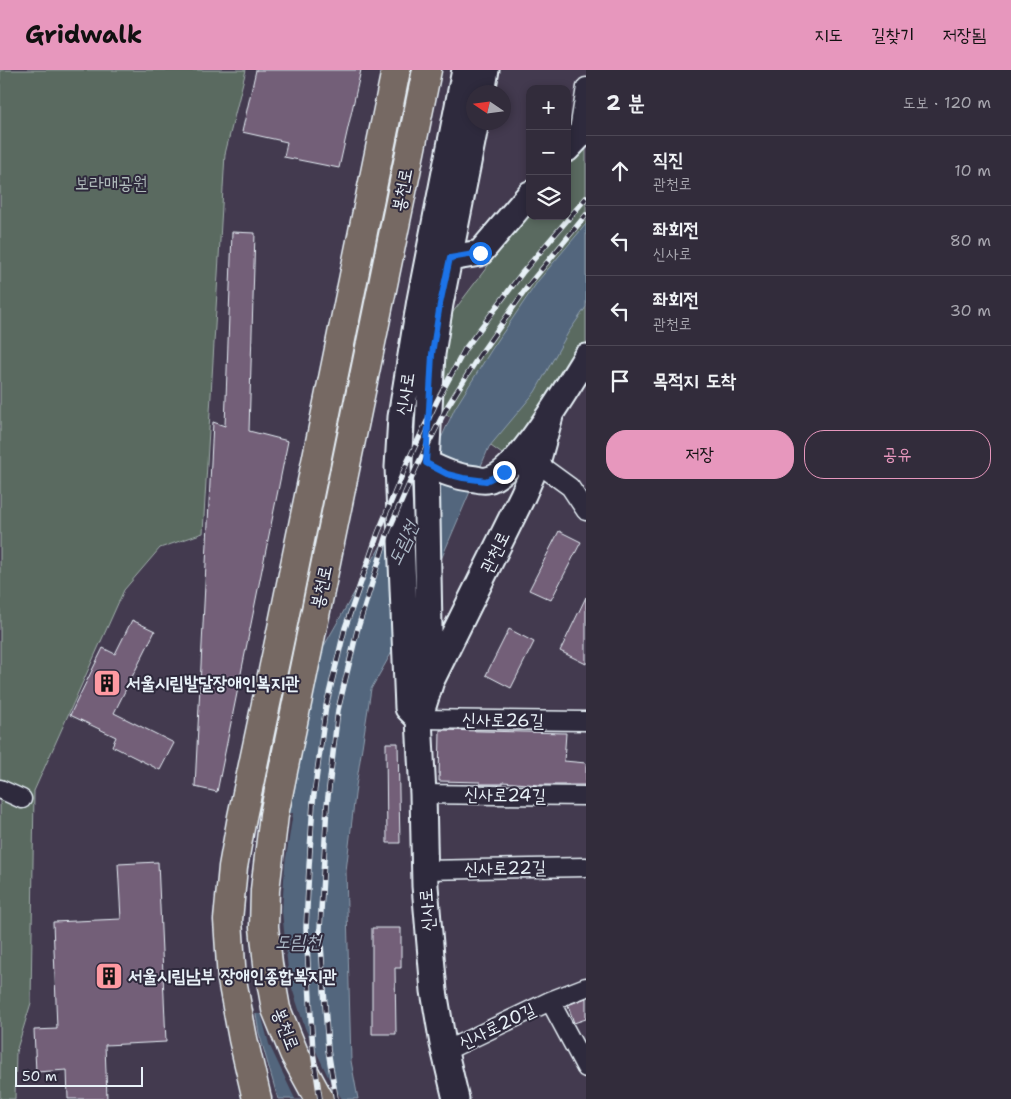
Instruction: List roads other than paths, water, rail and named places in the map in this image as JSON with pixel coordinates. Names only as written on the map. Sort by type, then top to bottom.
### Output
[{"type":"main road","name":"봉천로","points":[[257,1099],[242,1039],[232,980],[228,920],[233,867],[396,70]]},
{"type":"main road","name":"봉천로","points":[[319,1099],[294,1053],[276,1009],[264,927],[265,890],[274,815],[427,70]]},
{"type":"main road","name":"신사로","points":[[456,1099],[434,992],[424,870],[423,794],[413,713],[398,467],[401,417],[430,302],[465,70]]},
{"type":"main road","points":[[483,85],[486,70]]},
{"type":"main road","name":"신사로","points":[[413,713],[430,684],[428,657],[426,463],[432,354],[430,302],[450,258],[474,130]]},
{"type":"main road","points":[[450,258],[480,253],[526,199]]},
{"type":"main road","name":"관천로","points":[[426,463],[447,474],[486,481],[504,472],[550,416],[586,357]]},
{"type":"main road","name":"관천로","points":[[430,684],[523,495],[537,463],[550,416]]},
{"type":"street","points":[[577,138],[586,87]]},
{"type":"street","points":[[537,463],[570,487],[586,512]]},
{"type":"street","name":"신사로26길","points":[[413,713],[586,721]]},
{"type":"street","points":[[0,789],[22,799]]},
{"type":"street","name":"신사로24길","points":[[423,794],[586,796]]},
{"type":"street","name":"신사로22길","points":[[424,870],[586,867]]},
{"type":"street","name":"신사로20길","points":[[445,1051],[550,1001],[586,987]]},
{"type":"street","name":"신사로20길","points":[[550,1001],[586,1068]]},
{"type":"water","name":"도림천","points":[[586,224],[586,307],[568,333],[535,392],[489,447],[431,583],[371,689],[356,786],[346,871],[351,1061],[358,1099],[278,1099],[259,1033],[250,979],[296,715],[324,646],[438,445],[455,408],[538,281]]},
{"type":"railway","points":[[320,1099],[313,1052],[306,928],[309,867],[313,802],[326,706],[345,628],[378,533],[407,463],[465,349],[522,273],[586,198]]},
{"type":"railway","points":[[336,1099],[328,1050],[320,929],[327,805],[338,710],[357,631],[388,532],[416,468],[447,407],[479,356],[531,282],[586,215]]},
{"type":"place","name":"서울시립발달장애인복지관","points":[[107,683]]},
{"type":"place","name":"서울시립남부 장애인종합복지관","points":[[109,976]]},
{"type":"park label","name":"보라매공원","points":[[111,183]]}]
